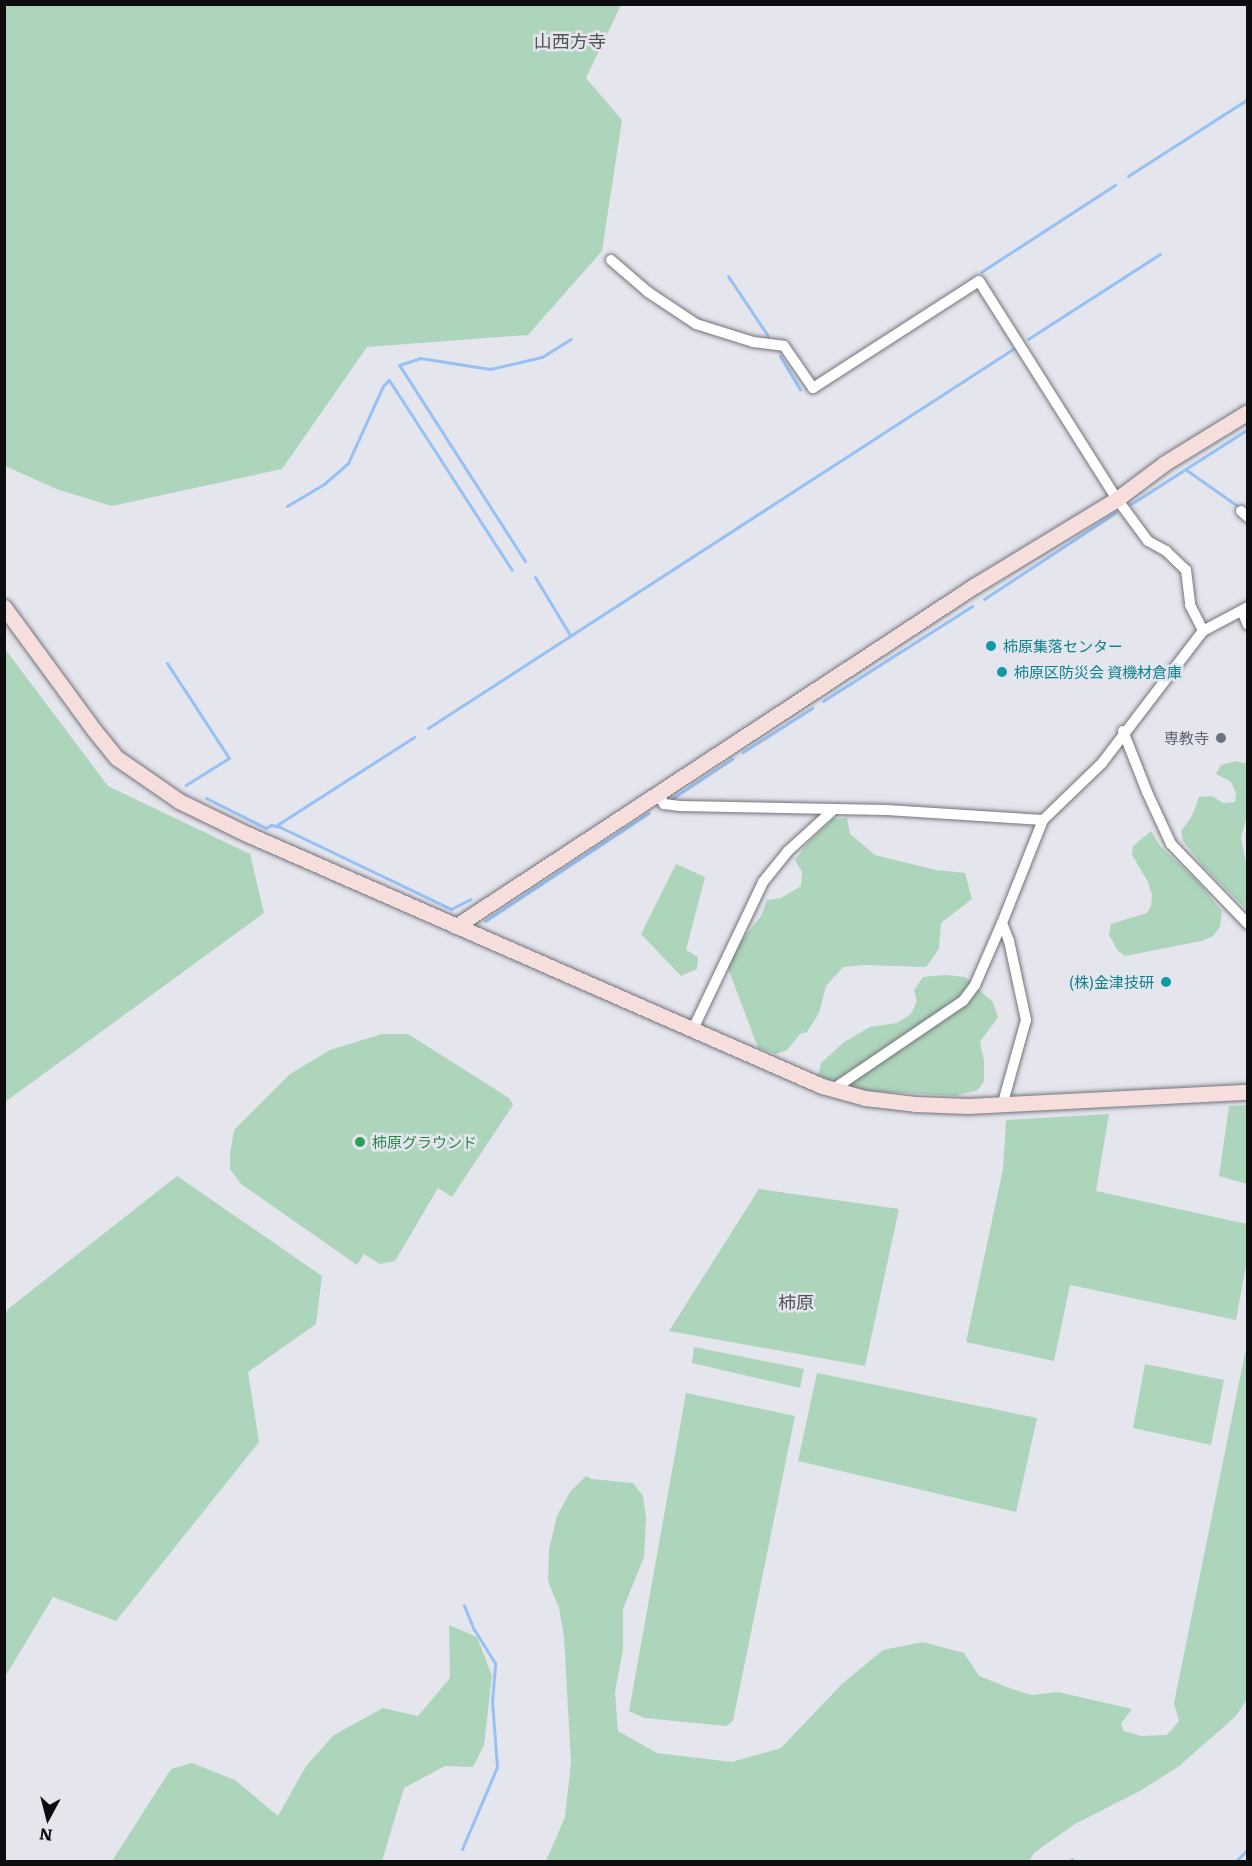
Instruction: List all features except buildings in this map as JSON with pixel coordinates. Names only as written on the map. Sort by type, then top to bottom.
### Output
[{"type":"street","points":[[611,260],[648,292],[696,324],[753,342],[784,346],[813,387],[979,281],[1117,499],[1148,541],[1166,551],[1186,570],[1190,605],[1203,631]]},
{"type":"street","points":[[456,926],[974,586],[1117,499],[1165,463],[1248,412]]},
{"type":"street","points":[[4,607],[117,758],[179,801],[456,926],[832,1090],[865,1098],[915,1104],[1002,1106],[1141,1095],[1248,1092]]},
{"type":"street","points":[[832,1090],[963,1001],[975,985],[1043,820],[1102,763],[1124,731],[1203,631],[1245,609],[1248,625]]},
{"type":"street","points":[[1124,731],[1147,792],[1171,844],[1248,924]]},
{"type":"street","points":[[658,794],[664,804],[676,805],[887,810],[1043,820]]},
{"type":"street","points":[[693,1029],[763,882],[788,851],[833,810]]},
{"type":"street","points":[[1002,923],[1012,952],[1026,1020],[1002,1106]]},
{"type":"green space","points":[[5,4],[621,5],[586,78],[622,120],[602,251],[528,335],[367,347],[282,469],[112,506],[59,490],[5,466]]},
{"type":"green space","points":[[5,649],[108,786],[250,854],[264,913],[5,1102]]},
{"type":"green space","points":[[1236,761],[1247,764],[1247,816],[1241,837],[1247,868],[1247,910],[1202,865],[1183,841],[1181,831],[1192,816],[1199,797],[1212,796],[1223,803],[1235,802],[1236,793],[1231,782],[1216,774],[1221,765]]},
{"type":"green space","points":[[847,818],[850,834],[875,855],[936,870],[965,873],[972,899],[941,923],[939,949],[926,967],[865,965],[843,967],[826,986],[819,1013],[807,1032],[800,1034],[787,1050],[776,1054],[758,1048],[728,968],[735,949],[761,916],[767,900],[781,898],[801,886],[802,872],[795,860],[806,845],[833,819]]},
{"type":"green space","points":[[1151,831],[1160,846],[1198,882],[1222,911],[1220,927],[1213,936],[1201,941],[1125,956],[1118,951],[1109,935],[1111,924],[1147,913],[1151,906],[1152,895],[1148,882],[1132,855],[1133,846]]},
{"type":"green space","points":[[676,864],[705,877],[686,950],[698,957],[697,969],[681,976],[641,934]]},
{"type":"green space","points":[[945,975],[965,977],[993,1002],[998,1017],[980,1042],[984,1061],[984,1081],[978,1090],[955,1096],[856,1090],[818,1076],[821,1063],[843,1043],[870,1027],[897,1023],[911,1014],[917,1001],[914,990],[923,977]]},
{"type":"green space","name":"柿原グラウンド","points":[[382,1034],[408,1034],[509,1098],[513,1105],[452,1197],[438,1188],[395,1261],[380,1264],[364,1254],[357,1265],[241,1184],[230,1169],[230,1154],[234,1130],[290,1074],[330,1050]]},
{"type":"green space","points":[[1248,1105],[1247,1184],[1219,1176],[1229,1106]]},
{"type":"green space","points":[[1109,1114],[1096,1191],[1247,1224],[1247,1260],[1236,1320],[1070,1285],[1054,1361],[966,1342],[1003,1169],[1006,1120]]},
{"type":"green space","points":[[177,1176],[322,1276],[316,1324],[248,1372],[259,1442],[116,1621],[53,1597],[5,1677],[5,1315],[8,1309]]},
{"type":"green space","points":[[759,1189],[899,1209],[865,1366],[669,1331]]},
{"type":"green space","points":[[694,1347],[804,1369],[800,1388],[692,1363]]},
{"type":"green space","points":[[1245,1353],[1248,1353],[1247,1699],[1236,1716],[1178,1767],[1140,1791],[1075,1824],[1035,1852],[1029,1861],[546,1861],[565,1817],[571,1763],[564,1637],[559,1608],[548,1581],[549,1549],[557,1516],[570,1492],[586,1476],[592,1479],[633,1483],[643,1496],[646,1518],[644,1557],[623,1609],[623,1649],[615,1692],[618,1731],[657,1753],[732,1762],[781,1748],[842,1684],[883,1650],[923,1642],[964,1653],[979,1676],[1012,1689],[1032,1695],[1058,1692],[1132,1709],[1121,1724],[1124,1731],[1141,1736],[1167,1735],[1179,1721],[1174,1703]]},
{"type":"green space","points":[[1145,1364],[1224,1380],[1211,1445],[1133,1428]]},
{"type":"green space","points":[[817,1373],[1037,1418],[1016,1512],[798,1461]]},
{"type":"green space","points":[[686,1393],[795,1416],[733,1721],[726,1726],[644,1718],[629,1711]]},
{"type":"green space","points":[[449,1625],[477,1637],[492,1676],[484,1745],[473,1767],[445,1766],[404,1788],[382,1861],[112,1861],[171,1769],[192,1763],[235,1780],[278,1816],[306,1766],[334,1735],[383,1708],[418,1716],[450,1678]]},
{"type":"waterway","points":[[1128,176],[1248,99]]},
{"type":"waterway","points":[[981,272],[1115,185]]},
{"type":"waterway","points":[[1028,339],[1160,254]]},
{"type":"waterway","points":[[728,276],[768,336]]},
{"type":"waterway","points":[[525,561],[399,365],[420,358],[490,369],[542,357],[571,339]]},
{"type":"waterway","points":[[428,728],[1013,349]]},
{"type":"waterway","points":[[780,356],[800,389]]},
{"type":"waterway","points":[[287,506],[324,484],[348,463],[383,386],[389,380],[512,570]]},
{"type":"waterway","points":[[1131,504],[1248,429]]},
{"type":"waterway","points":[[1185,469],[1242,509]]},
{"type":"waterway","points":[[984,599],[1115,513]]},
{"type":"waterway","points":[[535,577],[570,635]]},
{"type":"waterway","points":[[823,701],[972,606]]},
{"type":"waterway","points":[[167,663],[229,758],[186,785]]},
{"type":"waterway","points":[[743,752],[812,708]]},
{"type":"waterway","points":[[277,825],[414,737]]},
{"type":"waterway","points":[[673,798],[732,759]]},
{"type":"waterway","points":[[206,798],[266,828],[271,825],[280,827],[451,909],[471,899]]},
{"type":"waterway","points":[[485,921],[649,813]]},
{"type":"waterway","points":[[462,1849],[497,1767],[492,1701],[495,1663],[474,1630],[464,1605]]},
{"type":"waterway","points":[[1235,1862],[1248,1849]]},
{"type":"waterway","points":[[1069,1862],[1072,1859]]},
{"type":"place","name":"柿原集落センター","points":[[991,646]]},
{"type":"place","name":"柿原区防災会 資機材倉庫","points":[[1002,672]]},
{"type":"place","name":"専教寺","points":[[1221,738]]},
{"type":"place","name":"(株)金津技研","points":[[1166,982]]},
{"type":"place","name":"柿原グラウンド","points":[[360,1142]]},
{"type":"district","name":"山西方寺","points":[[570,41]]},
{"type":"district","name":"柿原","points":[[796,1302]]}]
